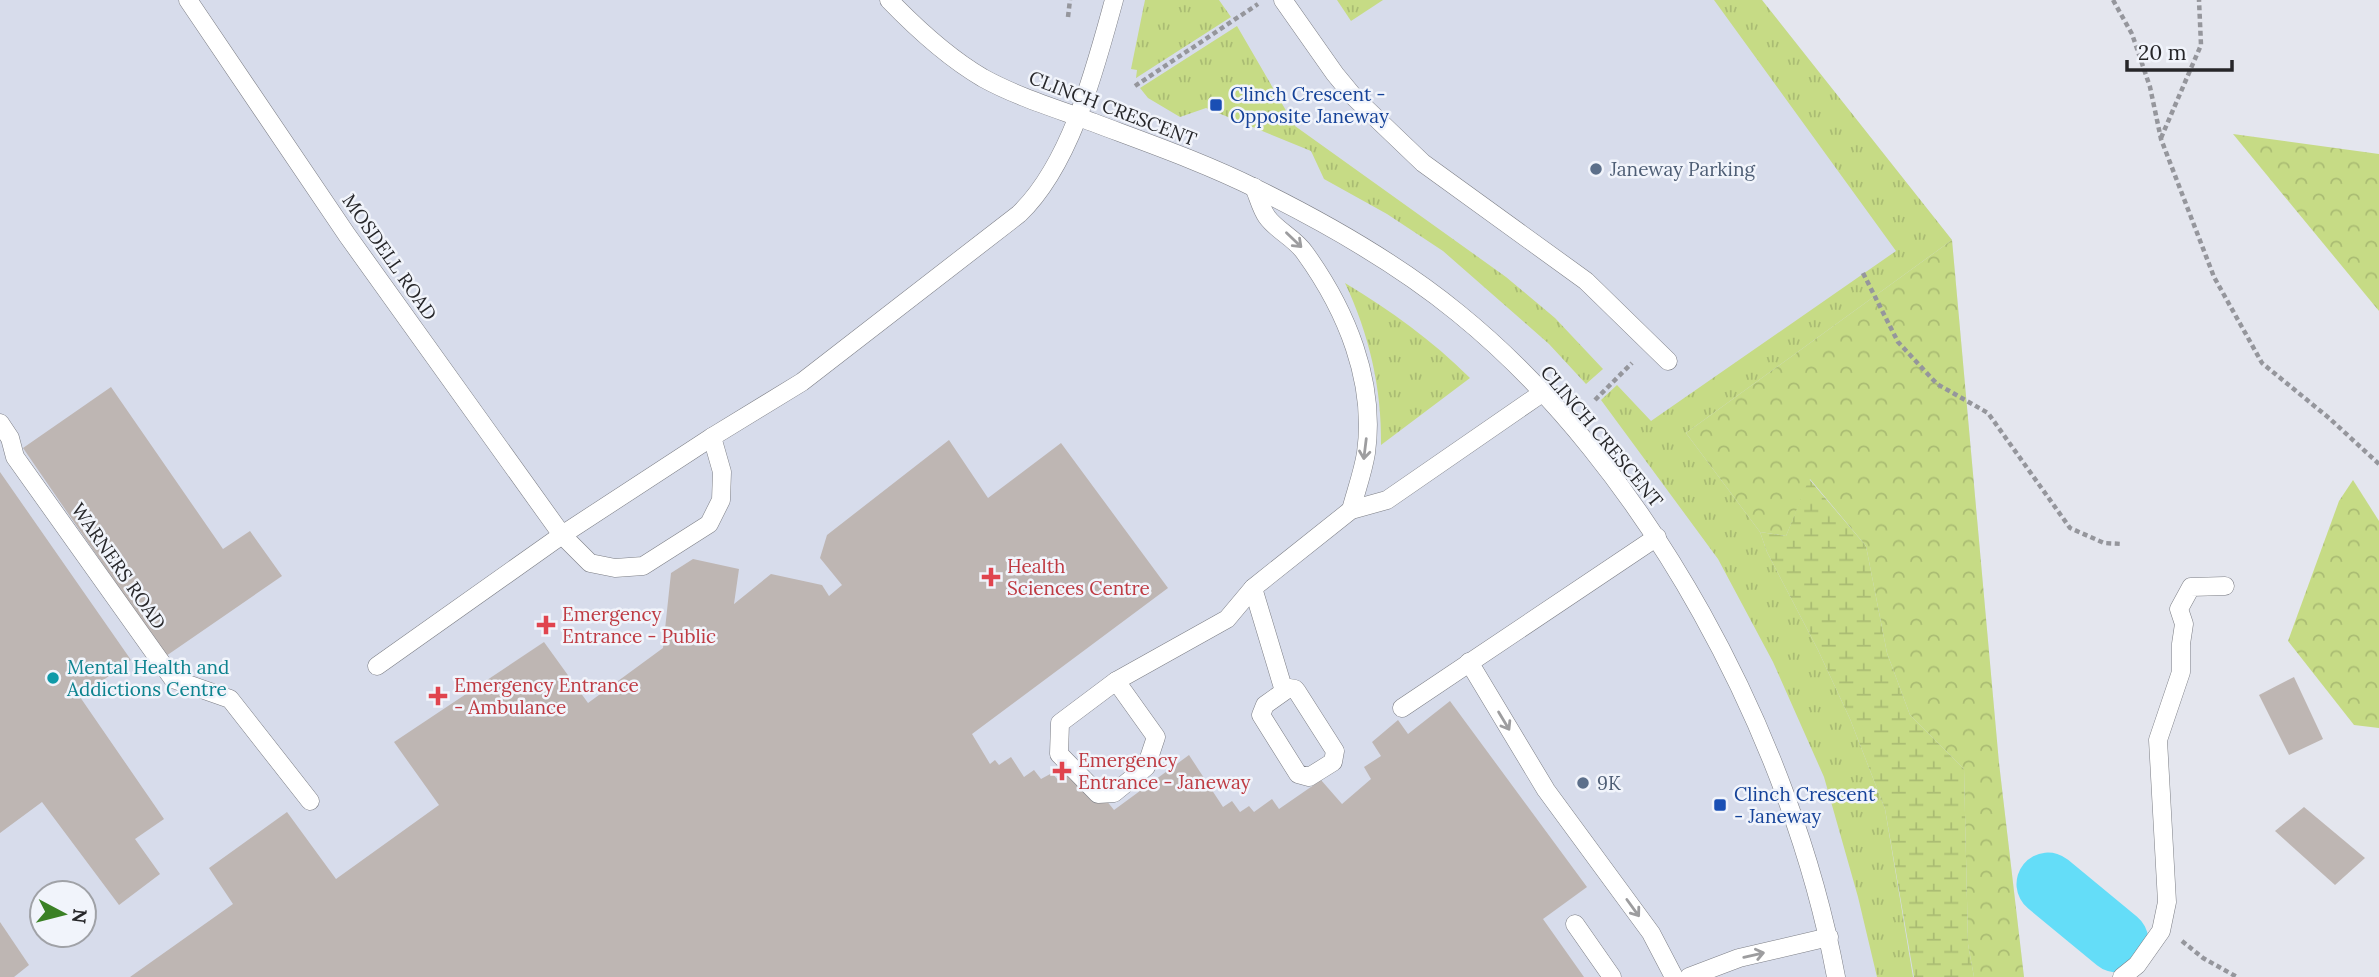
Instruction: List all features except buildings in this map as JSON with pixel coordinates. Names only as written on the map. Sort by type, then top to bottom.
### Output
[{"type":"lane","name":"MOSDELL ROAD","points":[[188,0],[347,235],[562,535],[590,563],[615,568],[643,566],[709,524],[721,500],[722,472],[712,437]]},
{"type":"lane","name":"CLINCH CRESCENT","points":[[889,0],[936,45],[985,79],[1254,187],[1368,249],[1416,280],[1461,315],[1542,393],[1605,467],[1657,537],[1741,690],[1788,802],[1829,937],[1836,977]]},
{"type":"lane","points":[[377,666],[562,535],[802,382],[1020,214],[1045,185],[1077,116],[1095,71],[1114,0]]},
{"type":"lane","points":[[1283,0],[1354,97],[1423,163],[1586,281],[1668,361]]},
{"type":"lane","points":[[1254,187],[1267,217],[1299,244],[1333,295],[1361,369],[1366,400],[1367,444],[1351,510]]},
{"type":"lane","points":[[1116,681],[1156,737],[1146,767],[1114,793],[1098,794],[1059,754],[1060,723],[1116,681],[1227,619],[1253,588],[1351,510],[1387,500],[1542,393]]},
{"type":"lane","name":"WARNERS ROAD","points":[[0,423],[10,438],[15,457],[173,678],[230,699],[310,801]]},
{"type":"lane","points":[[1402,708],[1657,537]]},
{"type":"lane","points":[[2122,977],[2137,965],[2161,931],[2167,902],[2158,740],[2181,672],[2184,624],[2179,609],[2191,587],[2225,586]]},
{"type":"lane","points":[[1253,588],[1284,691]]},
{"type":"lane","points":[[1469,662],[1546,790],[1651,933],[1674,977]]},
{"type":"lane","points":[[1295,689],[1335,751],[1333,762],[1315,775],[1303,777],[1298,774],[1261,715],[1265,705],[1284,691],[1295,689]]},
{"type":"lane","points":[[1575,924],[1612,977]]},
{"type":"lane","points":[[1689,977],[1739,958],[1829,937]]},
{"type":"path","points":[[1068,17],[1070,0]]},
{"type":"path","points":[[1135,86],[1265,0]]},
{"type":"path","points":[[2113,0],[2132,34],[2150,87],[2161,139],[2214,277],[2262,363],[2329,418],[2379,464]]},
{"type":"path","points":[[2161,139],[2201,46],[2199,0]]},
{"type":"path","points":[[1863,273],[1898,342],[1937,384],[1989,413],[2070,528],[2104,543],[2122,544]]},
{"type":"path","points":[[1595,400],[1623,372]]},
{"type":"path","points":[[2161,931],[2179,939],[2203,958],[2237,977]]},
{"type":"shaded area","name":"Health Sciences Centre","points":[[0,0],[1762,0],[1952,240],[1999,763],[2024,977],[0,977]]},
{"type":"green space","points":[[1145,0],[1219,0],[1231,17],[1136,78],[1137,70],[1131,69]]},
{"type":"green space","points":[[1337,0],[1383,0],[1351,21]]},
{"type":"green space","points":[[1714,0],[1762,0],[1952,240],[1686,433],[1760,532],[1767,552],[1850,719],[1885,809],[1913,977],[1877,977],[1858,897],[1824,777],[1773,662],[1718,559],[1601,400],[1617,385],[1651,421],[1896,251]]},
{"type":"green space","points":[[1237,26],[1295,126],[1506,277],[1555,318],[1603,369],[1586,384],[1549,344],[1443,251],[1387,214],[1324,179],[1311,151],[1206,108],[1180,117],[1148,98],[1140,88]]},
{"type":"green space","points":[[2233,134],[2379,154],[2379,311]]},
{"type":"green space","points":[[1952,240],[1999,763],[2024,977],[1974,977],[1968,944],[1964,769],[1910,715],[1887,653],[1866,546],[1810,479],[1786,536],[1760,532],[1686,433]]},
{"type":"green space","points":[[1345,283],[1410,327],[1470,378],[1381,445],[1379,403],[1372,362],[1361,322]]},
{"type":"green space","points":[[1809,479],[1866,546],[1887,653],[1910,715],[1964,769],[1968,944],[1974,977],[1914,977],[1885,809],[1850,719],[1767,552],[1760,532],[1786,536]]},
{"type":"green space","points":[[2353,480],[2379,521],[2379,728],[2354,725],[2288,641],[2339,501]]},
{"type":"waterway","points":[[2048,884],[2117,941]]},
{"type":"place","name":"Clinch Crescent - Opposite Janeway","points":[[1216,105]]},
{"type":"place","name":"Janeway Parking","points":[[1596,169]]},
{"type":"place","name":"Health Sciences Centre","points":[[991,577]]},
{"type":"place","name":"Emergency Entrance - Public","points":[[546,625]]},
{"type":"place","name":"Mental Health and Addictions Centre","points":[[53,678]]},
{"type":"place","name":"Emergency Entrance - Ambulance","points":[[438,696]]},
{"type":"place","name":"Emergency Entrance - Janeway","points":[[1062,771]]},
{"type":"place","name":"9K","points":[[1583,783]]},
{"type":"place","name":"Clinch Crescent - Janeway","points":[[1720,805]]}]
